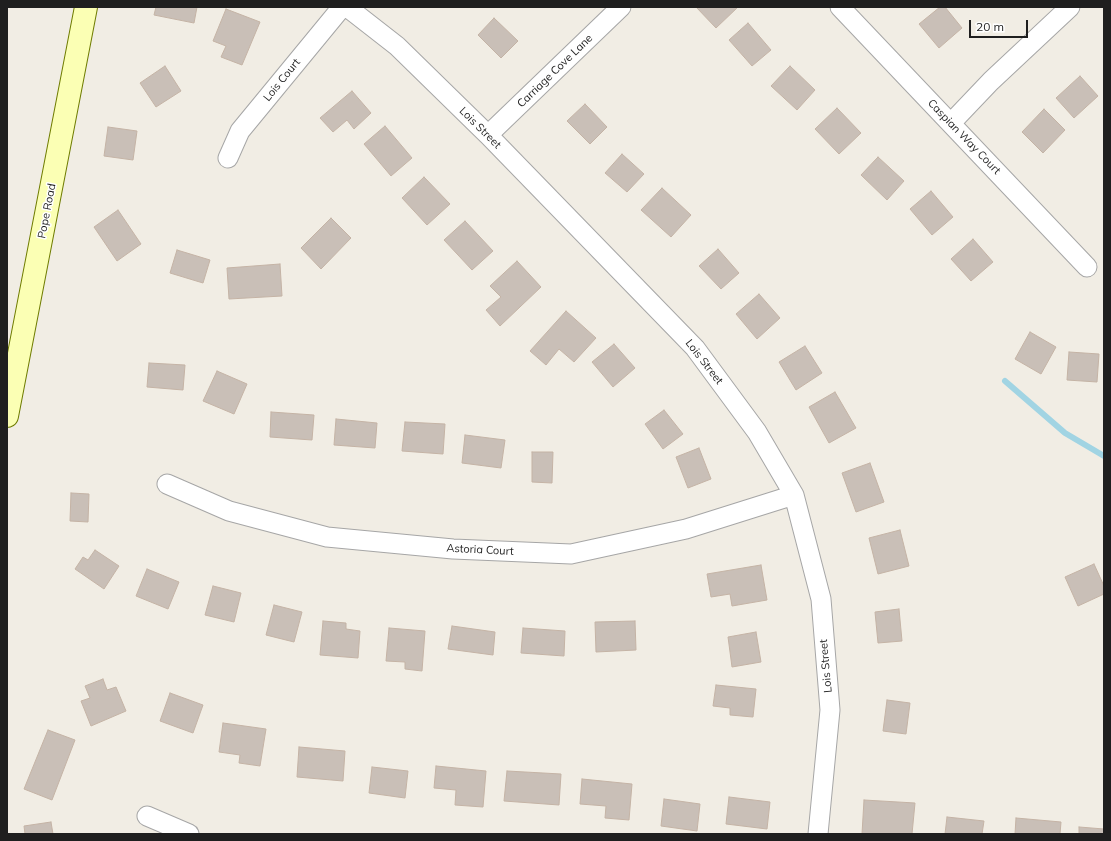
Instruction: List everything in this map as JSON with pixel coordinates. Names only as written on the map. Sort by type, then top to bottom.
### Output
[{"type":"street","name":"Pope Road","points":[[7,416],[86,7]]},
{"type":"street","name":"Lois Court","points":[[228,158],[240,131],[342,7]]},
{"type":"street","name":"Lois Street","points":[[347,7],[397,46],[488,135],[695,348],[757,432],[794,495],[820,599],[830,710],[818,834]]},
{"type":"street","name":"Carriage Cove Lane","points":[[488,135],[622,7]]},
{"type":"street","name":"Caspian Way Court","points":[[840,7],[1087,267]]},
{"type":"street","points":[[951,123],[991,81],[1070,7]]},
{"type":"street","name":"Astoria Court","points":[[167,484],[229,511],[326,537],[453,549],[571,554],[686,528],[794,495]]},
{"type":"street","points":[[147,816],[189,834]]},
{"type":"building","points":[[156,7],[197,7],[194,23],[154,15]]},
{"type":"building","points":[[696,7],[738,7],[716,28]]},
{"type":"building","points":[[940,7],[945,7],[962,28],[939,48],[919,24]]},
{"type":"building","points":[[226,9],[260,22],[242,65],[221,57],[226,46],[213,41]]},
{"type":"building","points":[[494,18],[518,41],[501,58],[478,35]]},
{"type":"building","points":[[748,23],[771,50],[752,66],[729,40]]},
{"type":"building","points":[[165,66],[181,91],[156,107],[140,83]]},
{"type":"building","points":[[790,66],[815,90],[797,110],[771,86]]},
{"type":"building","points":[[1080,76],[1098,96],[1074,118],[1056,98]]},
{"type":"building","points":[[352,91],[371,113],[354,129],[347,120],[333,132],[320,118]]},
{"type":"building","points":[[585,104],[607,127],[590,144],[567,121]]},
{"type":"building","points":[[837,108],[861,133],[839,154],[815,129]]},
{"type":"building","points":[[1044,109],[1065,130],[1043,153],[1022,132]]},
{"type":"building","points":[[385,126],[412,158],[391,176],[364,144]]},
{"type":"building","points":[[108,127],[137,131],[133,160],[104,156]]},
{"type":"building","points":[[622,154],[644,174],[627,192],[605,173]]},
{"type":"building","points":[[878,157],[904,181],[887,200],[861,175]]},
{"type":"building","points":[[424,177],[450,204],[427,225],[402,198]]},
{"type":"building","points":[[662,188],[691,215],[671,237],[641,210]]},
{"type":"building","points":[[931,191],[953,217],[932,235],[910,209]]},
{"type":"building","points":[[118,210],[141,244],[117,261],[94,227]]},
{"type":"building","points":[[331,218],[351,238],[321,269],[301,248]]},
{"type":"building","points":[[465,221],[493,251],[472,270],[444,240]]},
{"type":"building","points":[[973,239],[993,262],[971,281],[951,259]]},
{"type":"building","points":[[718,249],[739,273],[721,289],[699,266]]},
{"type":"building","points":[[177,250],[210,260],[203,283],[170,273]]},
{"type":"building","points":[[517,261],[541,287],[500,326],[486,310],[501,297],[490,286]]},
{"type":"building","points":[[280,264],[282,296],[229,299],[227,268]]},
{"type":"building","points":[[759,294],[780,318],[757,339],[736,314]]},
{"type":"building","points":[[566,311],[596,338],[574,362],[559,349],[546,365],[530,351]]},
{"type":"building","points":[[1030,332],[1056,347],[1041,374],[1015,359]]},
{"type":"building","points":[[614,344],[635,368],[613,387],[592,362]]},
{"type":"building","points":[[805,346],[822,373],[796,390],[779,362]]},
{"type":"building","points":[[1069,352],[1099,354],[1097,382],[1067,380]]},
{"type":"building","points":[[149,363],[185,365],[183,390],[147,387]]},
{"type":"building","points":[[217,371],[247,384],[234,414],[203,401]]},
{"type":"building","points":[[835,392],[856,428],[829,443],[809,407]]},
{"type":"building","points":[[664,410],[683,434],[663,449],[645,424]]},
{"type":"building","points":[[271,412],[314,415],[312,440],[270,437]]},
{"type":"building","points":[[336,419],[377,423],[375,448],[334,445]]},
{"type":"building","points":[[405,422],[445,424],[443,454],[402,451]]},
{"type":"building","points":[[465,435],[505,440],[501,468],[462,463]]},
{"type":"building","points":[[699,448],[711,479],[688,488],[676,457]]},
{"type":"building","points":[[532,452],[553,452],[552,483],[532,482]]},
{"type":"building","points":[[870,463],[884,502],[856,512],[842,473]]},
{"type":"building","points":[[71,493],[89,494],[88,522],[70,521]]},
{"type":"building","points":[[900,530],[909,566],[878,574],[869,538]]},
{"type":"building","points":[[95,550],[119,566],[104,589],[75,569],[83,557],[88,560]]},
{"type":"building","points":[[1094,564],[1104,586],[1104,594],[1078,606],[1065,577]]},
{"type":"building","points":[[761,565],[767,600],[732,606],[730,594],[711,597],[707,574]]},
{"type":"building","points":[[147,569],[179,582],[168,609],[136,596]]},
{"type":"building","points":[[213,586],[241,593],[234,622],[205,615]]},
{"type":"building","points":[[274,605],[302,612],[294,642],[266,635]]},
{"type":"building","points":[[899,609],[902,641],[878,643],[875,612]]},
{"type":"building","points":[[323,621],[346,623],[346,629],[360,631],[358,658],[320,655]]},
{"type":"building","points":[[635,621],[636,650],[596,652],[595,622]]},
{"type":"building","points":[[452,626],[495,632],[493,655],[448,649]]},
{"type":"building","points":[[389,628],[425,631],[422,671],[405,669],[405,662],[386,661]]},
{"type":"building","points":[[523,628],[565,631],[564,656],[521,653]]},
{"type":"building","points":[[756,632],[761,662],[732,667],[728,637]]},
{"type":"building","points":[[103,679],[107,690],[116,687],[126,711],[91,726],[81,701],[90,698],[85,686]]},
{"type":"building","points":[[716,685],[756,689],[753,717],[730,715],[730,708],[713,706]]},
{"type":"building","points":[[170,693],[203,705],[193,733],[160,721]]},
{"type":"building","points":[[887,700],[910,703],[906,734],[883,731]]},
{"type":"building","points":[[223,723],[266,729],[260,766],[239,763],[240,755],[219,752]]},
{"type":"building","points":[[48,730],[75,740],[52,800],[24,789]]},
{"type":"building","points":[[299,747],[345,751],[343,781],[297,777]]},
{"type":"building","points":[[436,766],[486,771],[483,807],[455,805],[456,790],[434,788]]},
{"type":"building","points":[[372,767],[408,771],[405,798],[369,793]]},
{"type":"building","points":[[507,771],[561,774],[559,805],[504,801]]},
{"type":"building","points":[[582,779],[632,784],[629,820],[605,818],[606,806],[580,804]]},
{"type":"building","points":[[729,797],[770,802],[767,829],[726,824]]},
{"type":"building","points":[[664,799],[700,804],[697,831],[661,826]]},
{"type":"building","points":[[864,800],[915,803],[912,834],[862,834]]},
{"type":"building","points":[[947,817],[984,821],[982,834],[945,834]]},
{"type":"building","points":[[1016,818],[1061,822],[1060,834],[1015,834]]},
{"type":"building","points":[[51,822],[53,834],[25,834],[24,826]]},
{"type":"building","points":[[1079,827],[1104,829],[1104,834],[1079,834]]},
{"type":"waterway","points":[[1005,381],[1065,433],[1104,456]]}]
